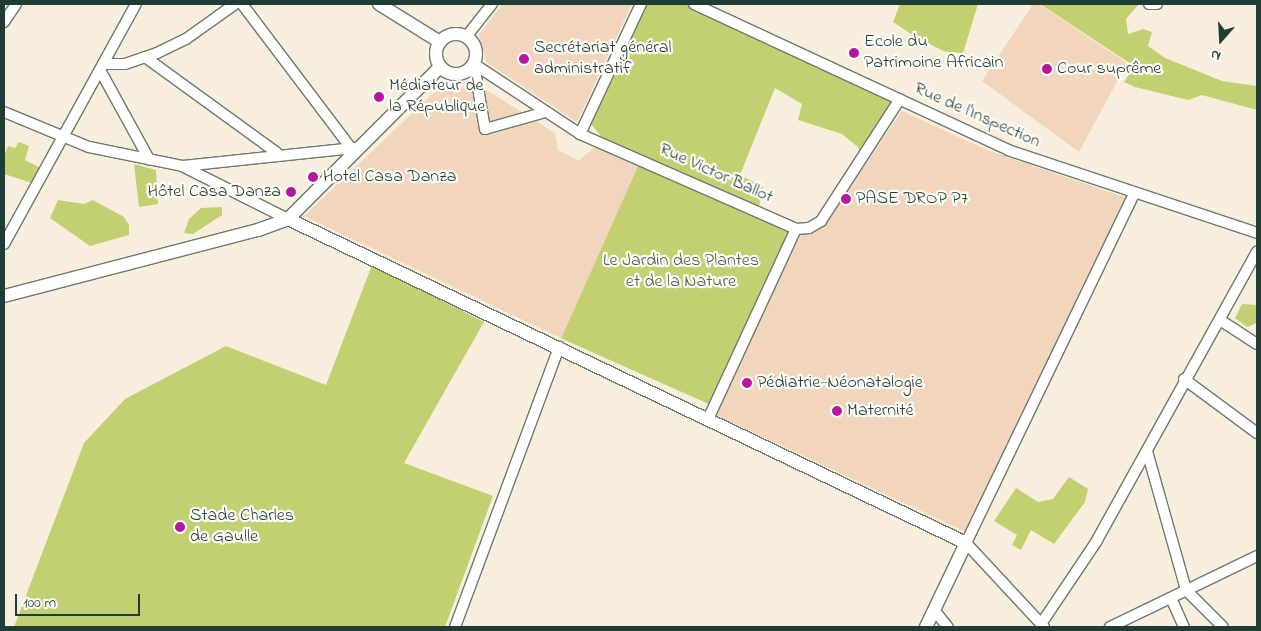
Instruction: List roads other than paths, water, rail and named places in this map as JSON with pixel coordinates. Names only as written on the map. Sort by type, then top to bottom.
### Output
[{"type":"main road","points":[[379,4],[440,42]]},
{"type":"main road","points":[[452,34],[466,37],[475,48],[474,64],[458,74],[440,67],[436,54],[440,42],[452,34]]},
{"type":"main road","points":[[4,296],[258,230],[288,219],[354,148],[440,67]]},
{"type":"main road","points":[[288,219],[709,417],[966,543],[926,627]]},
{"type":"street","points":[[4,22],[16,4]]},
{"type":"street","points":[[4,244],[136,4]]},
{"type":"street","points":[[102,67],[125,64],[186,39],[235,4]]},
{"type":"street","points":[[242,4],[354,148]]},
{"type":"street","points":[[466,37],[492,4]]},
{"type":"street","points":[[580,134],[641,4]]},
{"type":"street","name":"Rue de l'Inspection","points":[[694,4],[1008,150],[1134,194],[1257,232]]},
{"type":"street","points":[[1149,4],[1158,4]]},
{"type":"street","points":[[145,57],[278,154]]},
{"type":"street","points":[[474,64],[485,129],[546,112]]},
{"type":"street","name":"Rue Victor Ballot","points":[[474,64],[580,134],[796,229]]},
{"type":"street","points":[[102,67],[149,159]]},
{"type":"street","points":[[709,417],[796,229],[815,225],[826,213],[900,99]]},
{"type":"street","points":[[4,112],[28,119],[63,137],[100,150],[182,166],[288,219]]},
{"type":"street","points":[[182,166],[278,154],[354,148]]},
{"type":"street","points":[[1134,194],[966,543],[1042,626],[1096,542],[1148,451],[1184,379],[1220,320],[1257,252]]},
{"type":"street","points":[[1220,320],[1257,344]]},
{"type":"street","points":[[455,627],[559,347]]},
{"type":"street","points":[[1184,379],[1257,433]]},
{"type":"street","points":[[1148,451],[1186,590],[1223,627]]},
{"type":"street","points":[[1110,627],[1257,556]]},
{"type":"street","points":[[1171,598],[1184,627]]},
{"type":"street","points":[[934,610],[948,627]]},
{"type":"place","name":"Ecole du Patrimoine Africain","points":[[854,53]]},
{"type":"place","name":"Secrétariat général administratif","points":[[524,59]]},
{"type":"place","name":"Cour suprême","points":[[1047,69]]},
{"type":"place","name":"Médiateur de la République","points":[[379,97]]},
{"type":"place","name":"Hotel Casa Danza","points":[[313,177]]},
{"type":"place","name":"Hôtel Casa Danza","points":[[291,192]]},
{"type":"place","name":"PASE DROP P7","points":[[846,199]]},
{"type":"place","name":"Pédiatrie-Néonatalogie","points":[[747,383]]},
{"type":"place","name":"Maternité","points":[[837,411]]},
{"type":"place","name":"Stade Charles de Gaulle","points":[[180,527]]},
{"type":"park label","name":"Le Jardin des Plantes et de la Nature","points":[[681,272]]}]
